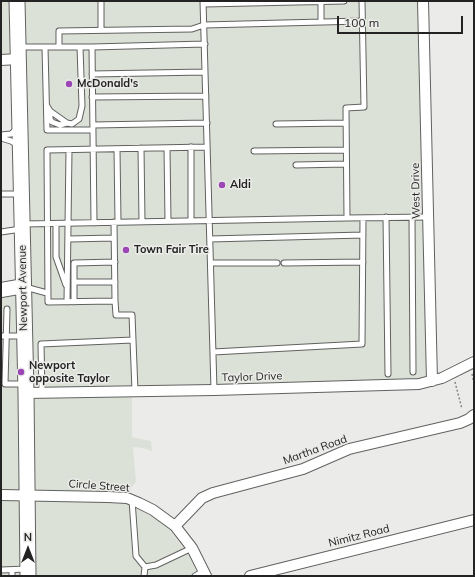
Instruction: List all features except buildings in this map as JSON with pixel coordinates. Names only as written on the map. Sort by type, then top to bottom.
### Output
[{"type":"main road","name":"Newport Avenue","points":[[17,1],[26,388],[28,573]]},
{"type":"street","name":"West Drive","points":[[424,1],[432,381]]},
{"type":"street","points":[[1,60],[18,53]]},
{"type":"street","points":[[1,290],[24,286]]},
{"type":"street","name":"Taylor Drive","points":[[26,388],[42,393],[419,384],[432,381],[474,362]]},
{"type":"street","name":"Martha Road","points":[[175,526],[202,498],[213,493],[303,469],[349,449],[460,423],[474,415]]},
{"type":"street","name":"Circle Street","points":[[1,494],[108,496],[132,500],[153,510],[175,526],[192,548],[202,574]]},
{"type":"street","name":"Nimitz Road","points":[[250,576],[474,520]]},
{"type":"lane","points":[[101,1],[103,30]]},
{"type":"lane","points":[[321,1],[321,22]]},
{"type":"lane","points":[[214,390],[204,3],[344,1]]},
{"type":"lane","points":[[347,218],[346,108],[364,107],[362,1]]},
{"type":"lane","points":[[59,47],[58,31],[192,29],[204,25],[362,22]]},
{"type":"lane","points":[[18,53],[45,47],[205,44]]},
{"type":"lane","points":[[92,46],[94,223]]},
{"type":"lane","points":[[45,47],[47,130],[207,123]]},
{"type":"lane","points":[[50,111],[50,119],[52,122],[60,125],[77,121],[81,110],[80,47]]},
{"type":"lane","points":[[92,74],[206,72]]},
{"type":"lane","points":[[92,97],[206,96]]},
{"type":"lane","points":[[46,105],[50,111],[67,123]]},
{"type":"lane","points":[[81,110],[93,110]]},
{"type":"lane","points":[[276,124],[346,123]]},
{"type":"lane","points":[[1,135],[11,134],[20,128]]},
{"type":"lane","points":[[1,138],[11,140],[20,146]]},
{"type":"lane","points":[[191,147],[191,221]]},
{"type":"lane","points":[[115,301],[48,302],[47,150],[207,147]]},
{"type":"lane","points":[[141,148],[142,222]]},
{"type":"lane","points":[[168,148],[168,221]]},
{"type":"lane","points":[[117,149],[116,222],[114,238],[115,301],[116,314],[132,315],[135,391]]},
{"type":"lane","points":[[67,302],[69,150]]},
{"type":"lane","points":[[254,151],[346,150]]},
{"type":"lane","points":[[296,165],[346,164]]},
{"type":"lane","points":[[1,194],[22,194]]},
{"type":"lane","points":[[412,217],[413,372]]},
{"type":"lane","points":[[1,232],[22,226],[69,223],[429,217]]},
{"type":"lane","points":[[213,352],[362,344],[363,218]]},
{"type":"lane","points":[[386,218],[388,374]]},
{"type":"lane","points":[[56,224],[56,257],[67,290]]},
{"type":"lane","points":[[210,239],[363,236]]},
{"type":"lane","points":[[69,239],[114,238]]},
{"type":"lane","points":[[74,302],[74,263],[115,262]]},
{"type":"lane","points":[[284,263],[362,262]]},
{"type":"lane","points":[[211,263],[277,263]]},
{"type":"lane","points":[[74,282],[115,282]]},
{"type":"lane","points":[[24,286],[47,293]]},
{"type":"lane","points":[[7,309],[7,329],[3,336],[3,384],[26,388]]},
{"type":"lane","points":[[3,336],[24,336]]},
{"type":"lane","points":[[42,393],[41,344],[133,340]]},
{"type":"lane","points":[[132,500],[136,556],[145,567],[144,576]]},
{"type":"lane","points":[[145,567],[156,566],[192,548]]},
{"type":"lane","points":[[1,570],[12,570],[28,573]]},
{"type":"lane","points":[[12,570],[12,576]]},
{"type":"path","points":[[474,370],[471,377],[474,383]]},
{"type":"path","points":[[452,373],[462,409]]},
{"type":"shaded area","points":[[1,1],[423,1],[432,384],[132,394],[132,437],[151,441],[152,451],[133,447],[136,482],[131,488],[127,503],[165,524],[191,558],[198,576],[1,576],[1,294],[22,289],[20,64],[1,62]]},
{"type":"place","name":"McDonald's","points":[[69,84]]},
{"type":"place","name":"Aldi","points":[[222,185]]},
{"type":"place","name":"Town Fair Tire","points":[[126,250]]},
{"type":"place","name":"Newport opposite Taylor","points":[[21,372]]}]
